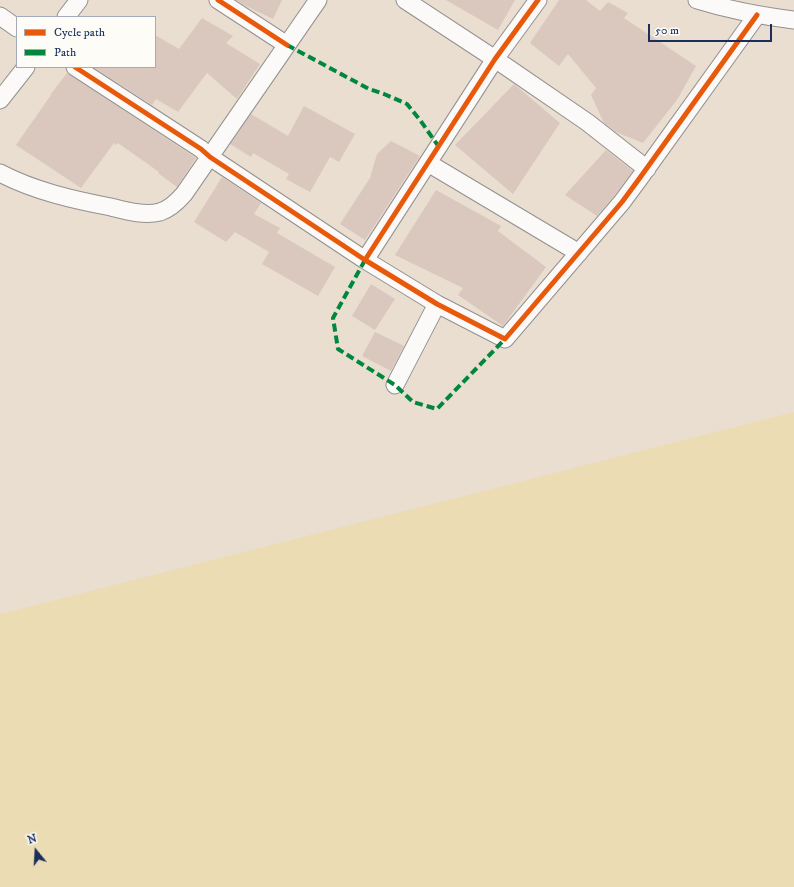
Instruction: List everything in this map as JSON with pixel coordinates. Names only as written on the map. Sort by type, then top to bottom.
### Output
[{"type":"street","points":[[67,16],[79,0]]},
{"type":"street","points":[[218,0],[287,46]]},
{"type":"street","points":[[0,173],[14,181],[70,199],[146,214],[161,212],[174,205],[184,194],[210,157],[318,0]]},
{"type":"street","points":[[405,0],[587,122],[647,168]]},
{"type":"street","points":[[365,260],[495,59],[538,0]]},
{"type":"street","points":[[697,0],[757,15],[794,20]]},
{"type":"street","points":[[77,68],[201,149],[210,157],[365,260],[437,304],[505,339],[622,202],[757,15]]},
{"type":"street","points":[[0,16],[16,27]]},
{"type":"street","points":[[0,100],[25,68]]},
{"type":"street","points":[[428,163],[579,253]]},
{"type":"street","points":[[395,385],[437,304]]},
{"type":"sand","points":[[794,412],[794,887],[0,887],[0,614]]},
{"type":"building","points":[[236,0],[282,0],[273,19]]},
{"type":"building","points":[[446,0],[515,0],[498,30]]},
{"type":"building","points":[[559,0],[586,0],[600,11],[608,2],[628,13],[624,18],[696,66],[677,100],[643,143],[616,132],[604,123],[591,95],[596,88],[568,54],[559,66],[530,43]]},
{"type":"building","points":[[202,18],[233,36],[226,43],[260,64],[237,99],[207,73],[178,112],[156,99],[152,105],[95,68],[156,68],[156,36],[179,49]]},
{"type":"building","points":[[67,73],[196,158],[177,187],[158,173],[159,172],[118,143],[116,145],[114,143],[81,188],[16,145]]},
{"type":"building","points":[[514,84],[560,123],[513,194],[455,145]]},
{"type":"building","points":[[304,106],[355,134],[339,162],[330,157],[310,192],[286,179],[289,174],[253,153],[251,157],[230,144],[251,114],[288,136]]},
{"type":"building","points":[[391,141],[420,156],[365,240],[340,224],[370,178],[377,154]]},
{"type":"building","points":[[606,150],[633,171],[597,216],[565,195]]},
{"type":"building","points":[[222,177],[261,203],[254,214],[280,228],[277,233],[335,267],[318,296],[262,264],[269,252],[235,232],[226,242],[194,222]]},
{"type":"building","points":[[436,190],[501,226],[498,231],[546,267],[503,326],[458,295],[463,288],[395,255]]},
{"type":"building","points":[[371,284],[395,299],[375,330],[352,316]]},
{"type":"building","points":[[375,332],[404,346],[391,371],[362,356]]},
{"type":"marked path","points":[[287,45],[369,89],[407,104],[439,147]]},
{"type":"marked path","points":[[365,260],[333,318],[338,349],[395,385],[413,402],[437,409],[505,339]]},
{"type":"cycle path","points":[[218,0],[287,45]]},
{"type":"cycle path","points":[[365,260],[495,59],[538,0]]},
{"type":"cycle path","points":[[77,68],[201,149],[210,157],[365,260],[437,304],[505,339],[622,202],[757,15]]}]
